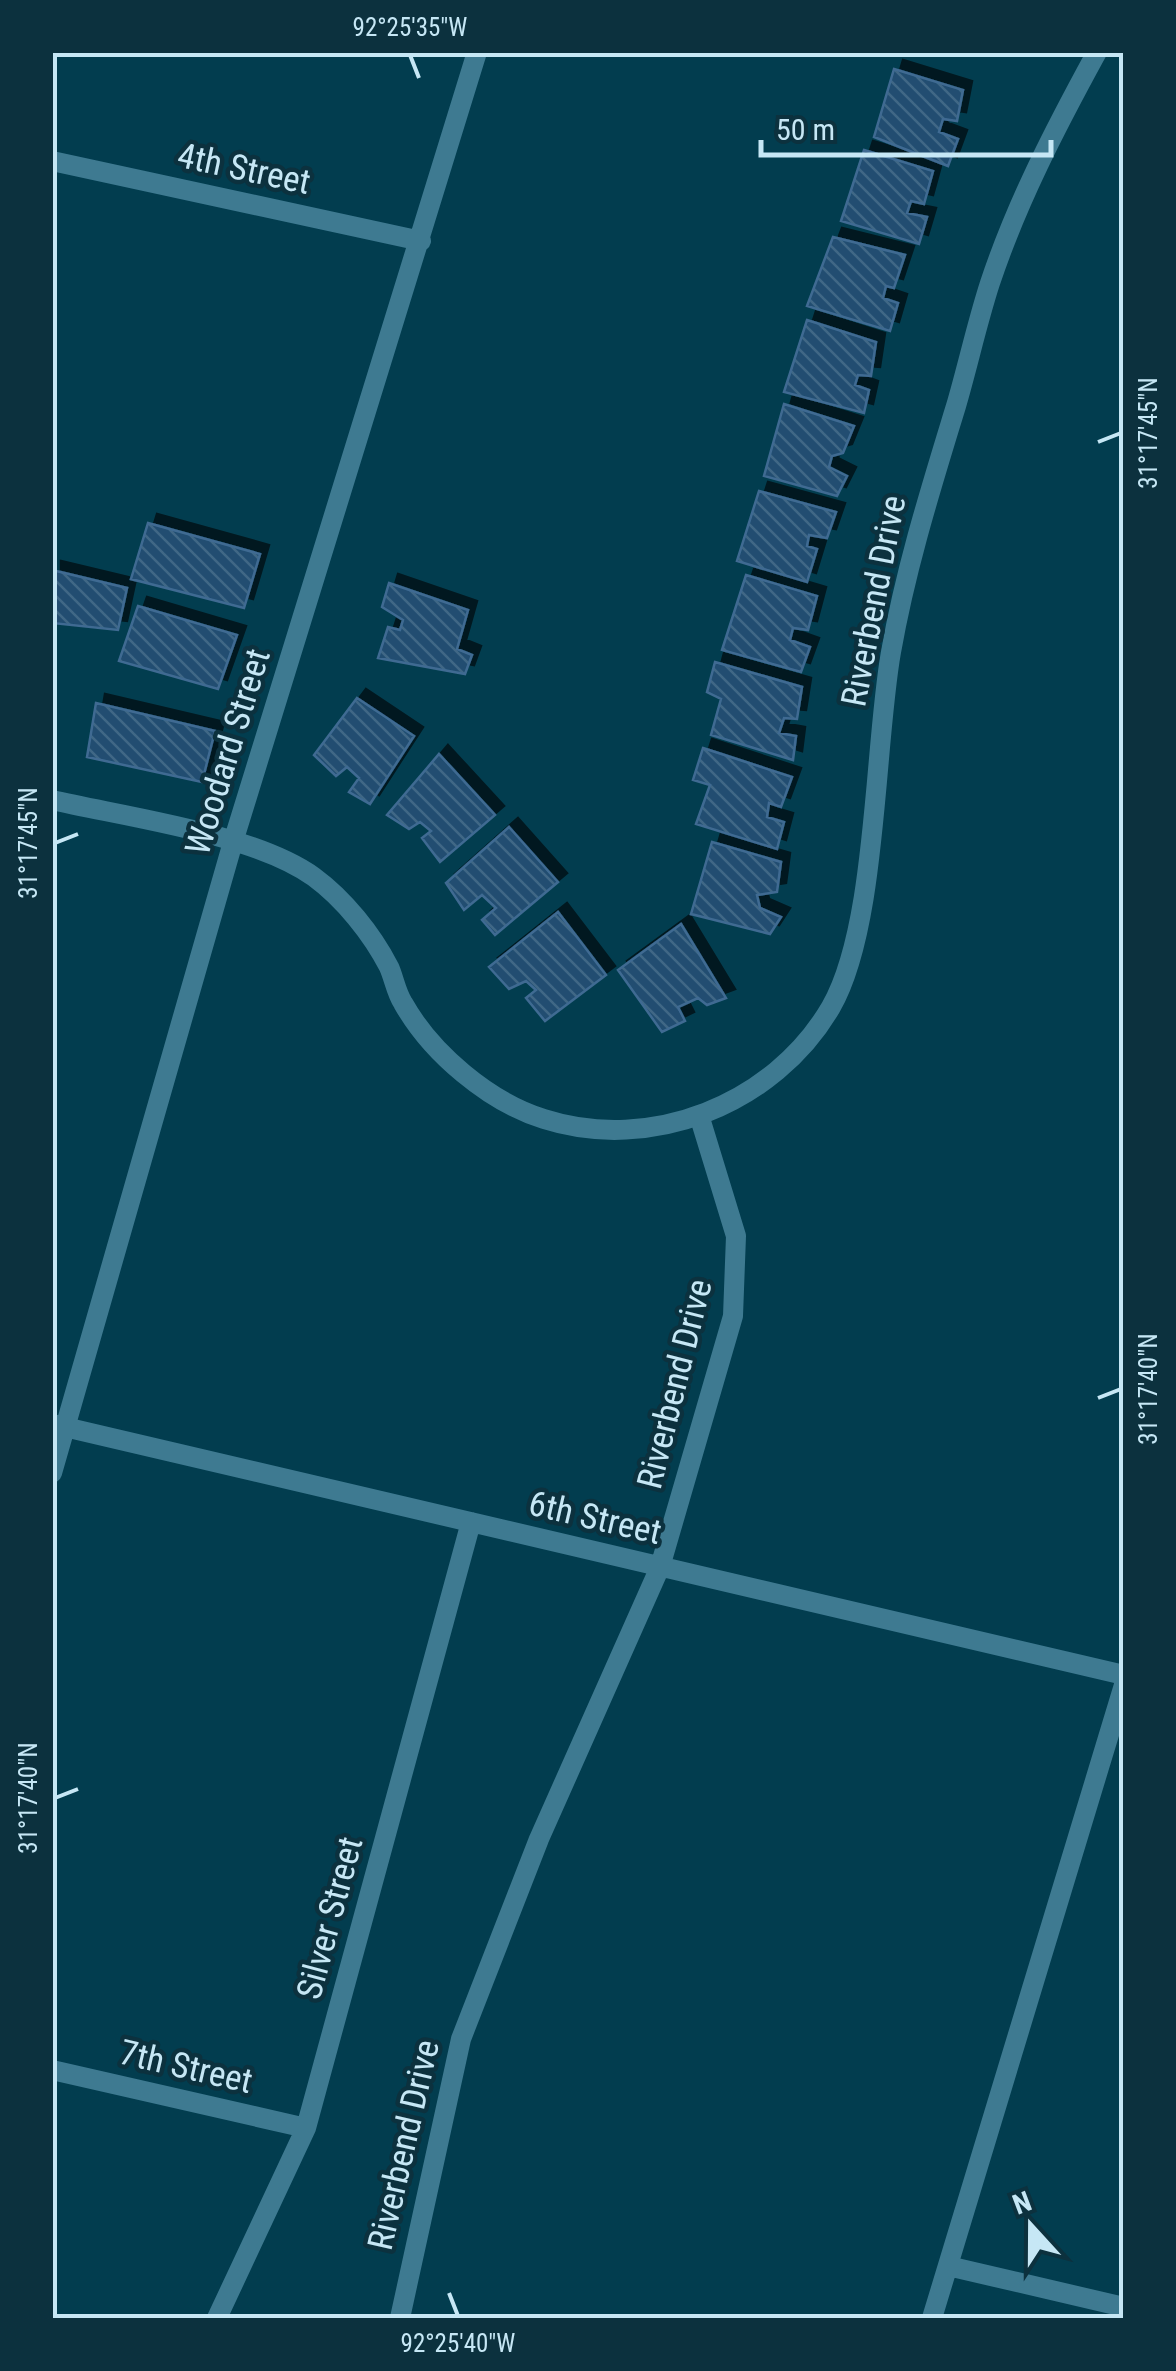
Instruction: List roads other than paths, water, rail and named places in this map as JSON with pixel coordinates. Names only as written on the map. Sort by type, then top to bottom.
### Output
[{"type":"street","name":"Woodard Street","points":[[52,1474],[59,1426],[233,842],[477,52]]},
{"type":"street","name":"Riverbend Drive","points":[[400,2318],[461,2040],[539,1839],[660,1567],[733,1316],[738,1279],[736,1236],[699,1115],[755,1088],[802,1045],[832,1006],[854,943],[891,655],[917,525],[990,282],[1045,148],[1096,52]]},
{"type":"street","name":"4th Street","points":[[52,162],[421,241]]},
{"type":"street","points":[[52,800],[233,842],[290,863],[330,891],[364,926],[388,967],[402,1003],[434,1047],[478,1084],[538,1118],[591,1132],[651,1131],[699,1115]]},
{"type":"street","name":"6th Street","points":[[59,1426],[1124,1676]]},
{"type":"street","name":"Silver Street","points":[[217,2318],[306,2128],[471,1522]]},
{"type":"street","points":[[932,2318],[1124,1685]]},
{"type":"street","name":"7th Street","points":[[52,2070],[306,2128]]},
{"type":"street","points":[[948,2266],[1124,2307]]}]
